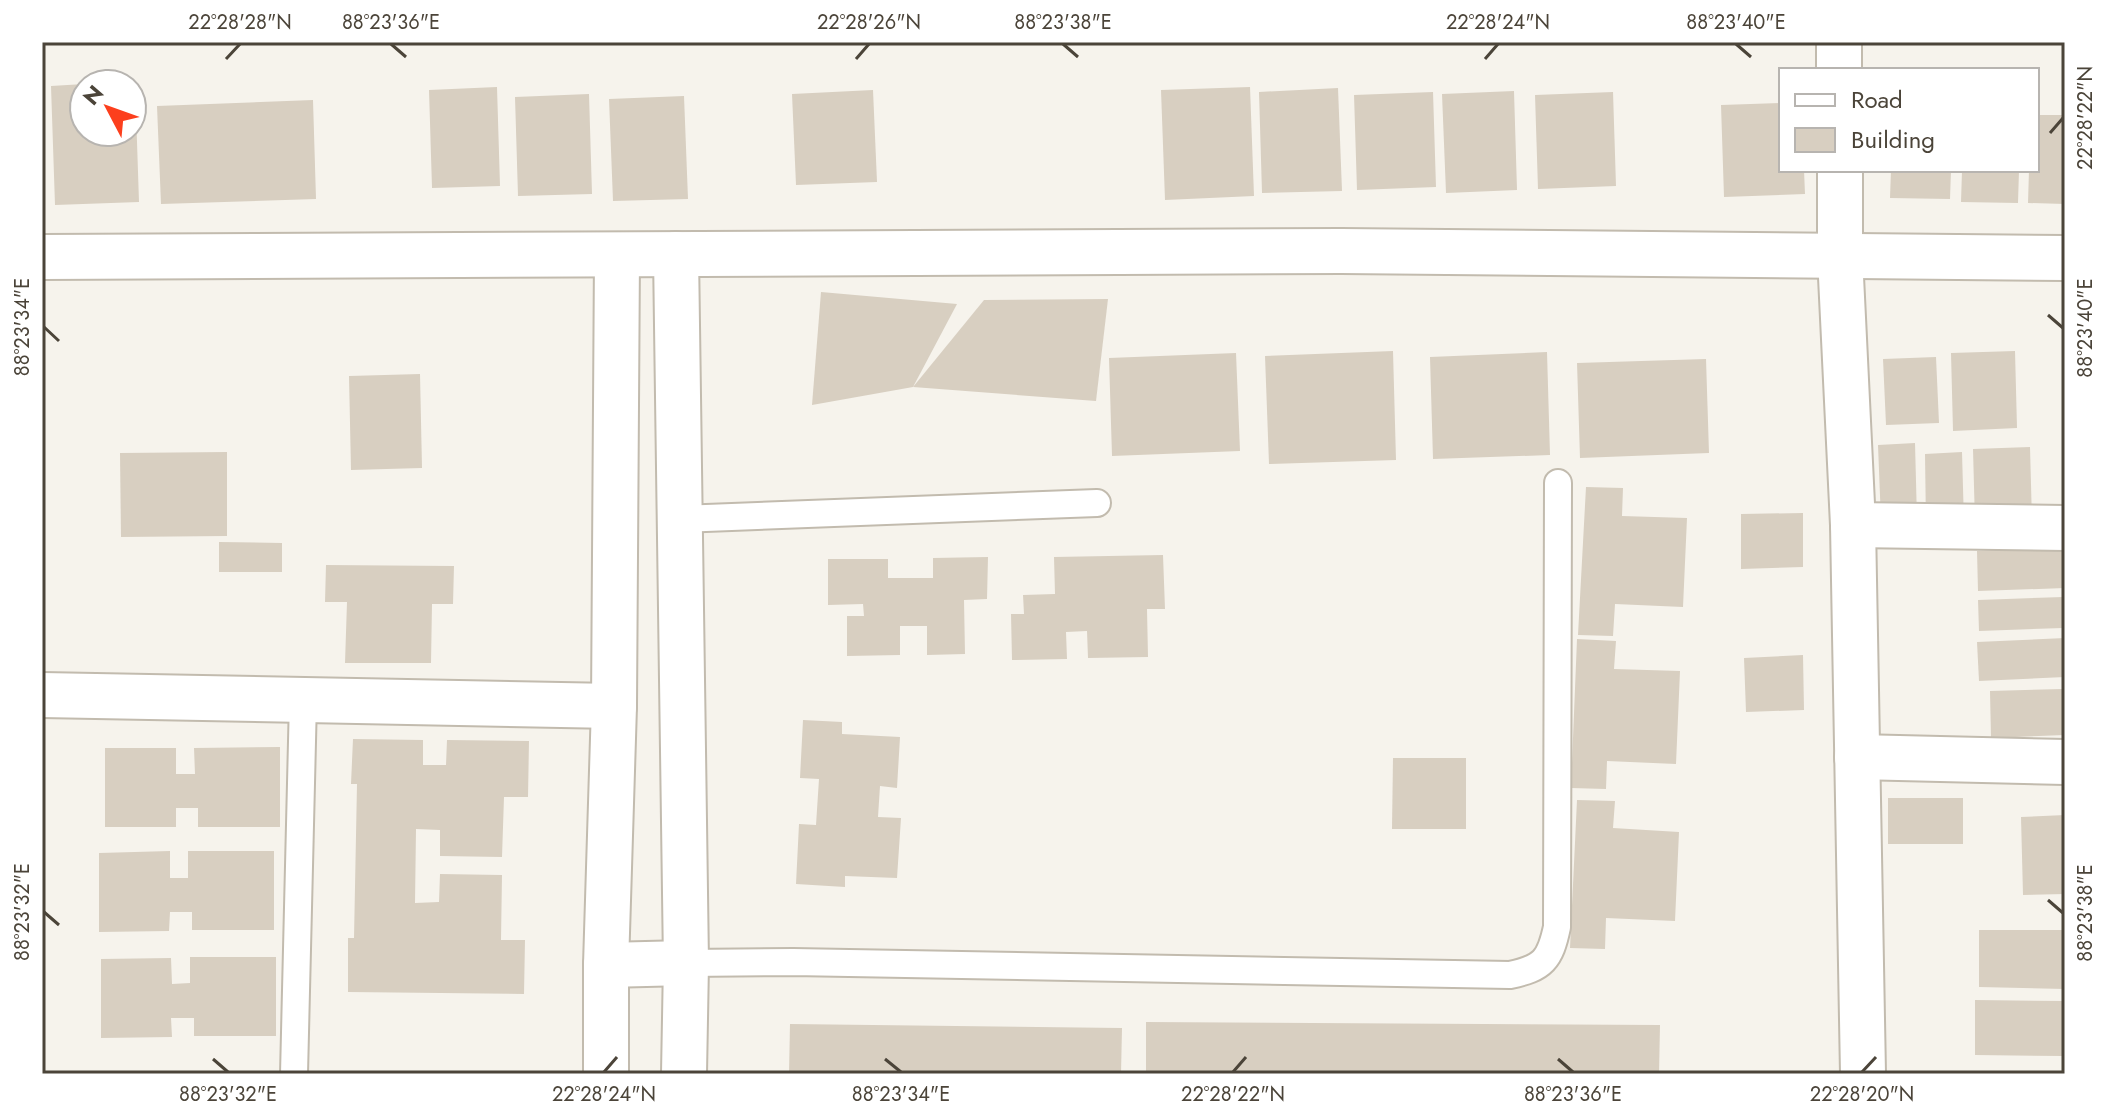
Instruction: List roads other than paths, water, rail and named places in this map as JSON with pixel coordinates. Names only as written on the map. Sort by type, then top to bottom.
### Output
[{"type":"street","points":[[1839,42],[1839,68]]},
{"type":"street","points":[[1840,172],[1840,256],[1853,525],[1863,1074]]},
{"type":"street","points":[[42,257],[1357,251],[2065,258]]},
{"type":"street","points":[[676,254],[686,963],[684,1074]]},
{"type":"street","points":[[606,1074],[614,706],[617,255]]},
{"type":"street","points":[[1853,525],[2065,528]]},
{"type":"street","points":[[42,695],[614,706]]},
{"type":"street","points":[[1857,757],[2065,762]]},
{"type":"street","points":[[606,965],[686,963]]},
{"type":"lane","points":[[686,963],[793,962],[1510,975],[1529,971],[1542,962],[1553,948],[1557,927],[1558,483]]},
{"type":"lane","points":[[680,519],[1097,503]]},
{"type":"lane","points":[[294,1074],[303,700]]}]
